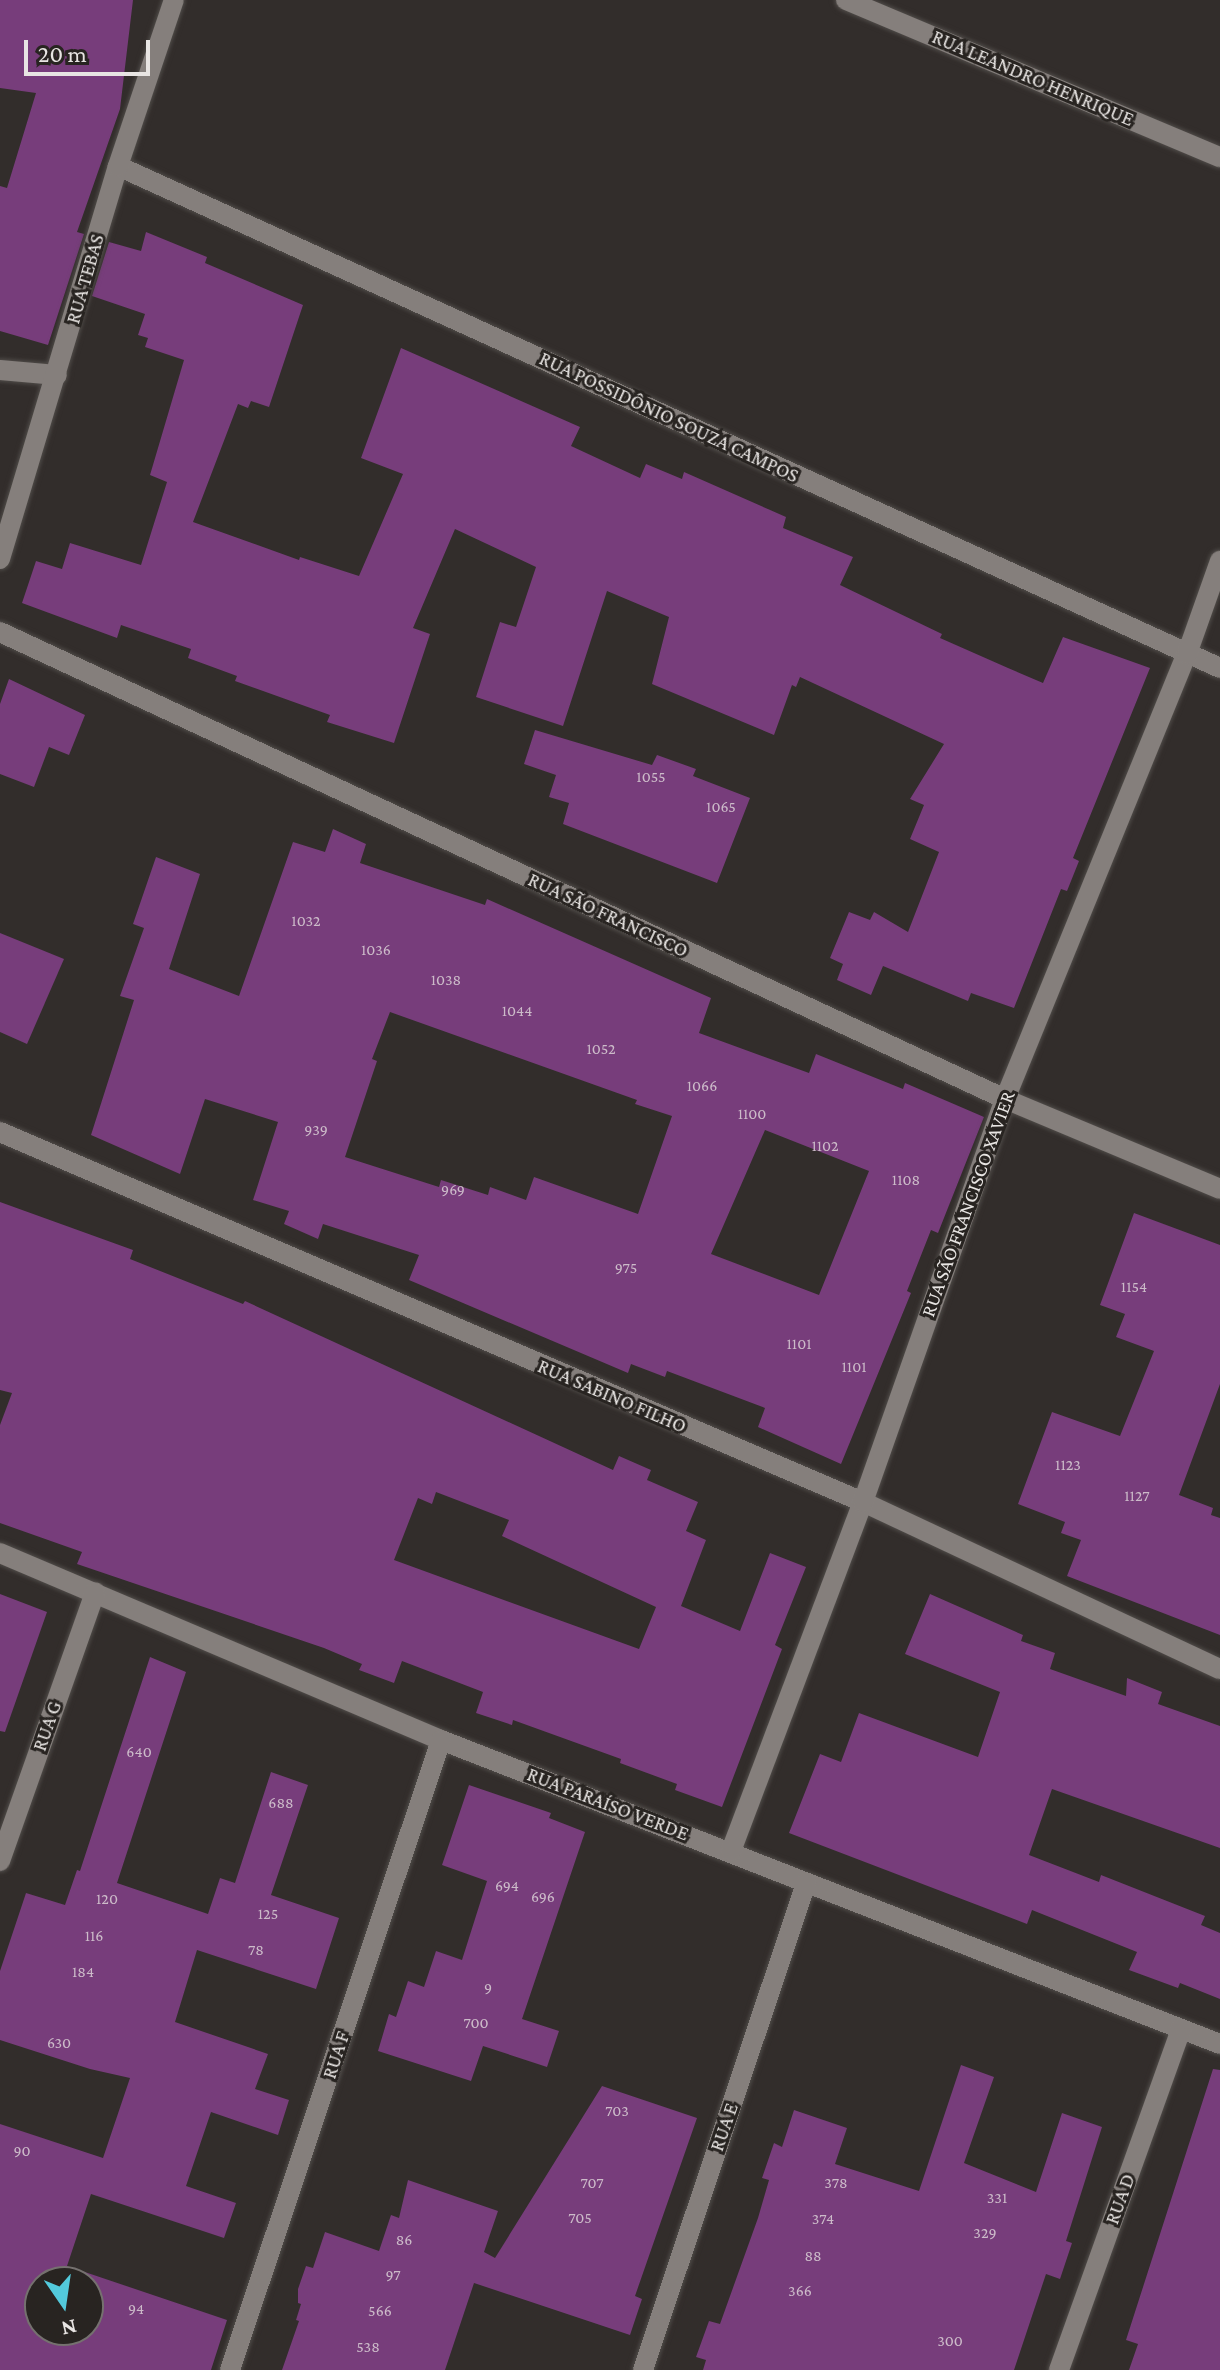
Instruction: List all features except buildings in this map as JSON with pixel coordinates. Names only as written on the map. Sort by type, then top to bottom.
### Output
[{"type":"street","name":"RUA TEBAS","points":[[0,559],[118,166],[174,0]]},
{"type":"street","name":"RUA LEANDRO HENRIQUE","points":[[846,0],[1220,157]]},
{"type":"street","name":"RUA POSSIDÔNIO SOUZA CAMPOS","points":[[118,166],[1220,668]]},
{"type":"street","points":[[0,370],[57,375]]},
{"type":"street","name":"RUA SÃO FRANCISCO XAVIER","points":[[731,1851],[863,1502],[1005,1099],[1187,654],[1220,561]]},
{"type":"street","name":"RUA SÃO FRANCISCO","points":[[0,632],[1005,1099],[1220,1189]]},
{"type":"street","name":"RUA SABINO FILHO","points":[[0,1132],[863,1502],[1220,1669]]},
{"type":"street","name":"RUA PARAÍSO VERDE","points":[[0,1553],[441,1740],[1220,2044]]},
{"type":"street","name":"RUA G","points":[[0,1861],[95,1592]]},
{"type":"street","name":"RUA F","points":[[230,2370],[441,1740]]},
{"type":"street","name":"RUA E","points":[[643,2370],[806,1883]]},
{"type":"street","name":"RUA D","points":[[1059,2370],[1181,2029]]}]
